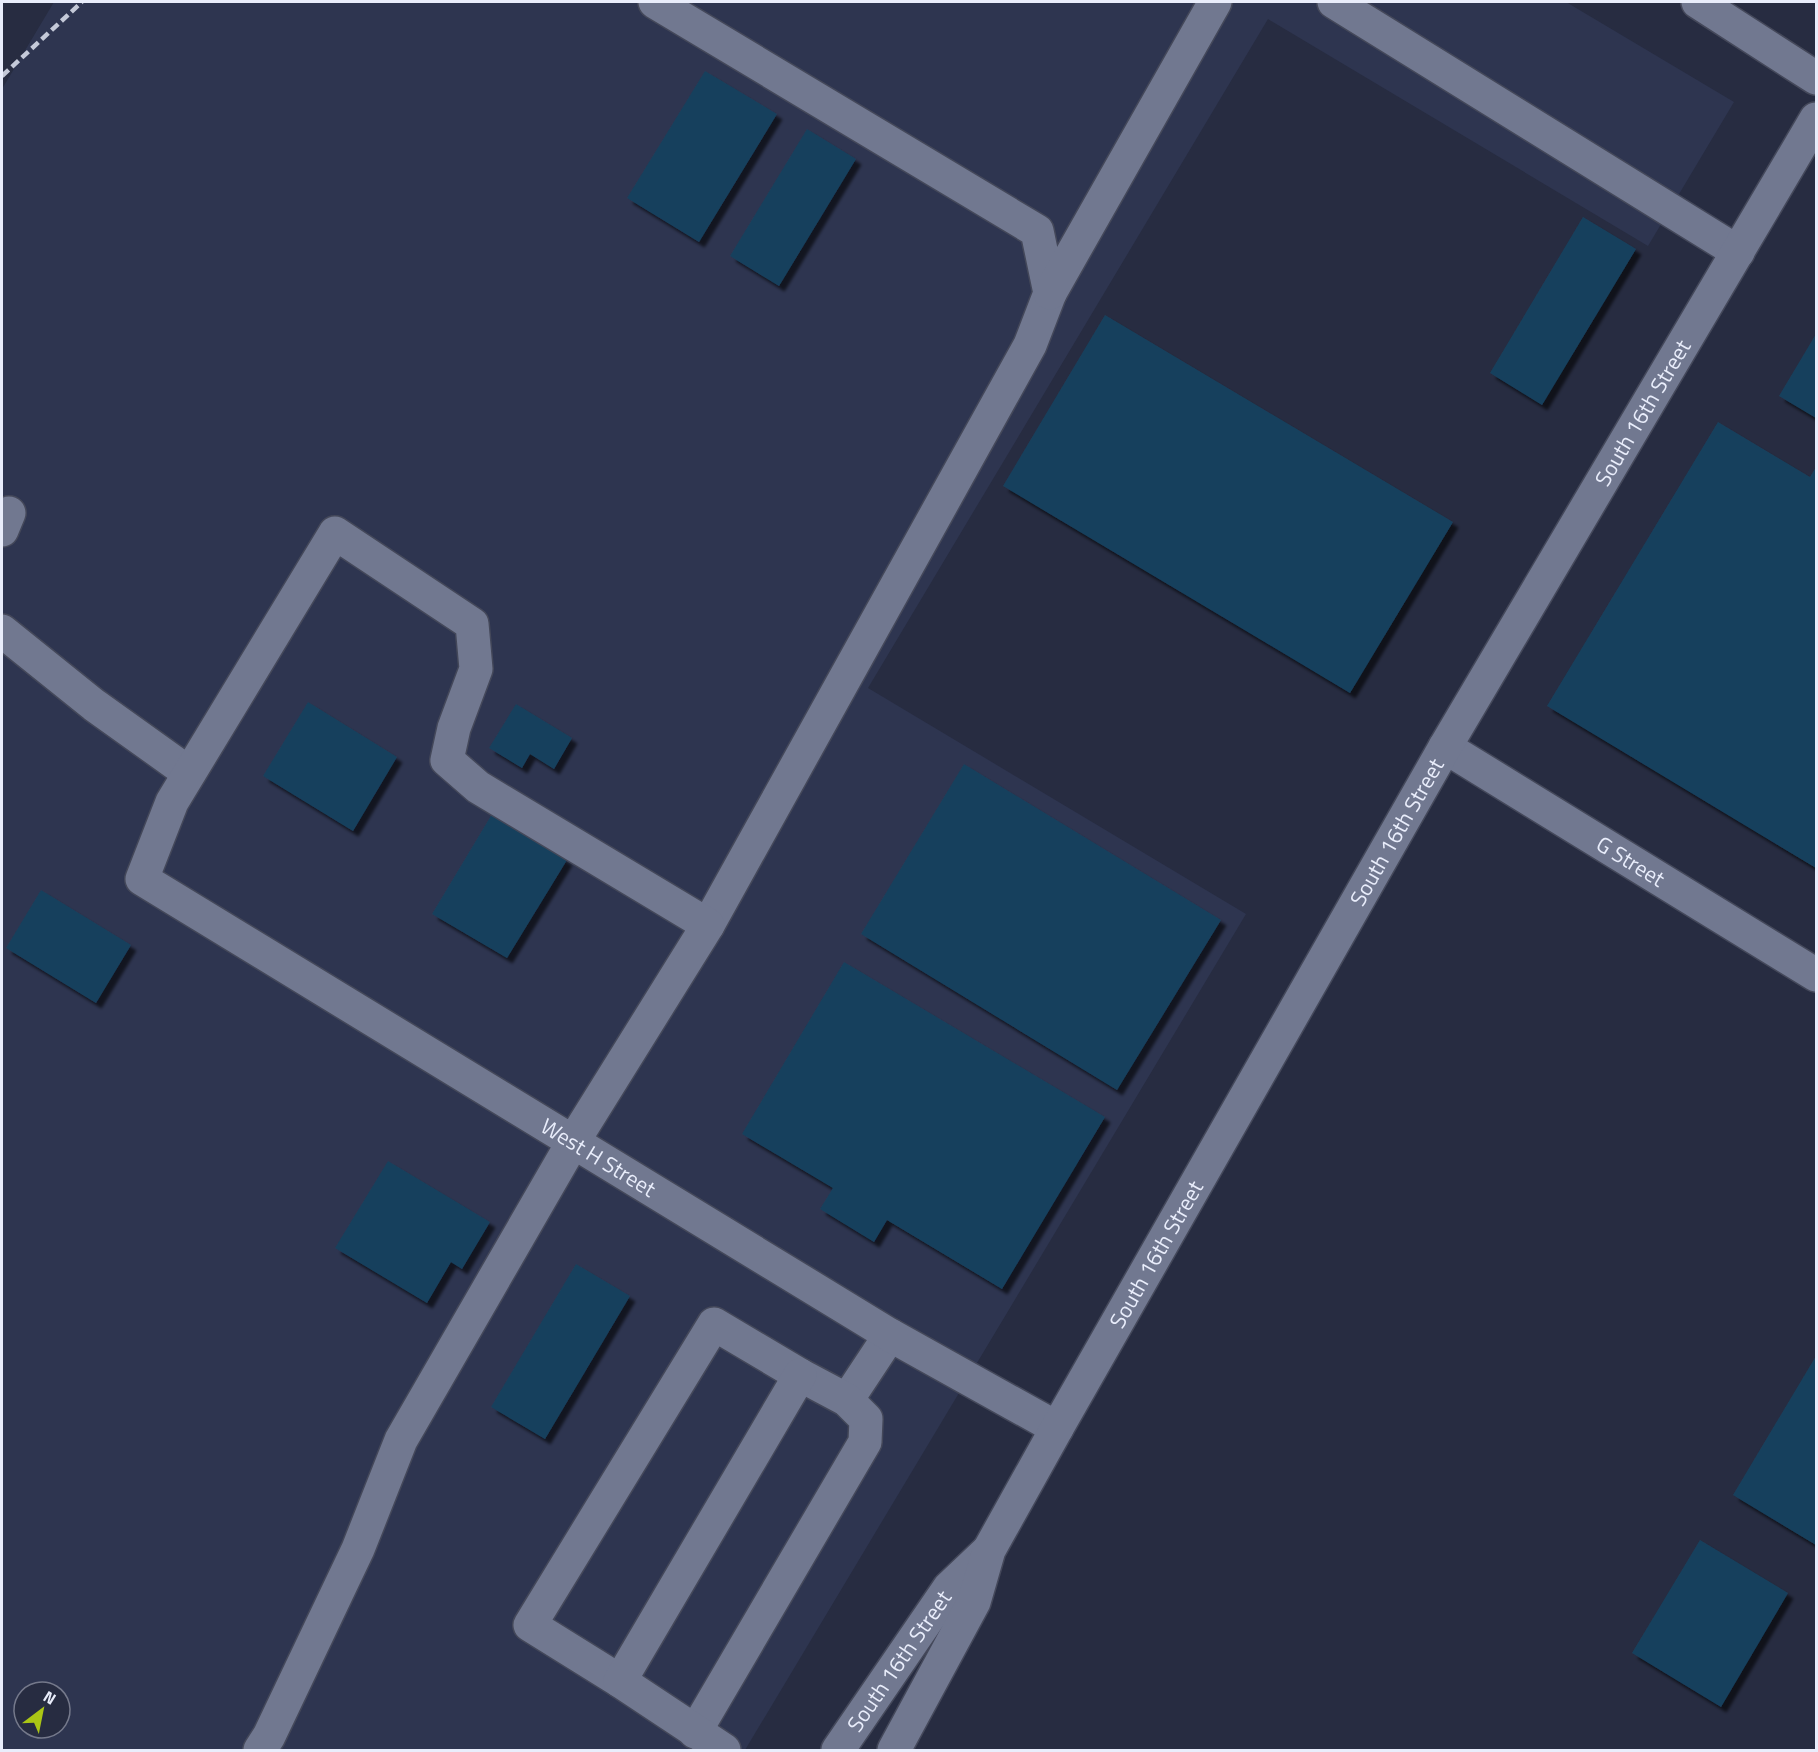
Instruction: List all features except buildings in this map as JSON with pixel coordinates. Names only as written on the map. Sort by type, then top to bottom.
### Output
[{"type":"street","points":[[655,2],[1037,231],[1050,293]]},
{"type":"street","points":[[260,1750],[269,1736],[358,1549],[401,1440],[573,1142],[708,926],[1030,345],[1050,293],[1215,2]]},
{"type":"street","points":[[1334,2],[1738,252]]},
{"type":"street","points":[[1698,2],[1816,78]]},
{"type":"street","name":"South 16th Street","points":[[894,1750],[974,1602],[989,1550],[1057,1428],[1445,747],[1816,119]]},
{"type":"street","points":[[2,631],[94,705],[189,773],[334,533],[472,624],[476,669],[454,728],[447,760],[478,787],[708,926]]},
{"type":"street","name":"G Street","points":[[1445,747],[1816,975]]},
{"type":"street","name":"West H Street","points":[[189,773],[172,802],[142,879],[890,1335],[1057,1428]]},
{"type":"street","points":[[695,1732],[865,1442],[866,1419],[847,1400],[714,1324],[530,1624],[695,1732],[724,1750]]},
{"type":"street","points":[[847,1400],[890,1335]]},
{"type":"street","points":[[620,1682],[800,1375]]},
{"type":"street","name":"South 16th Street","points":[[838,1750],[949,1588],[989,1550]]},
{"type":"shaded area","points":[[54,2],[1566,2],[1734,102],[1648,246],[1268,19],[868,688],[1246,914],[745,1750],[2,1750],[2,89]]},
{"type":"railway","points":[[2,76],[82,2]]}]
